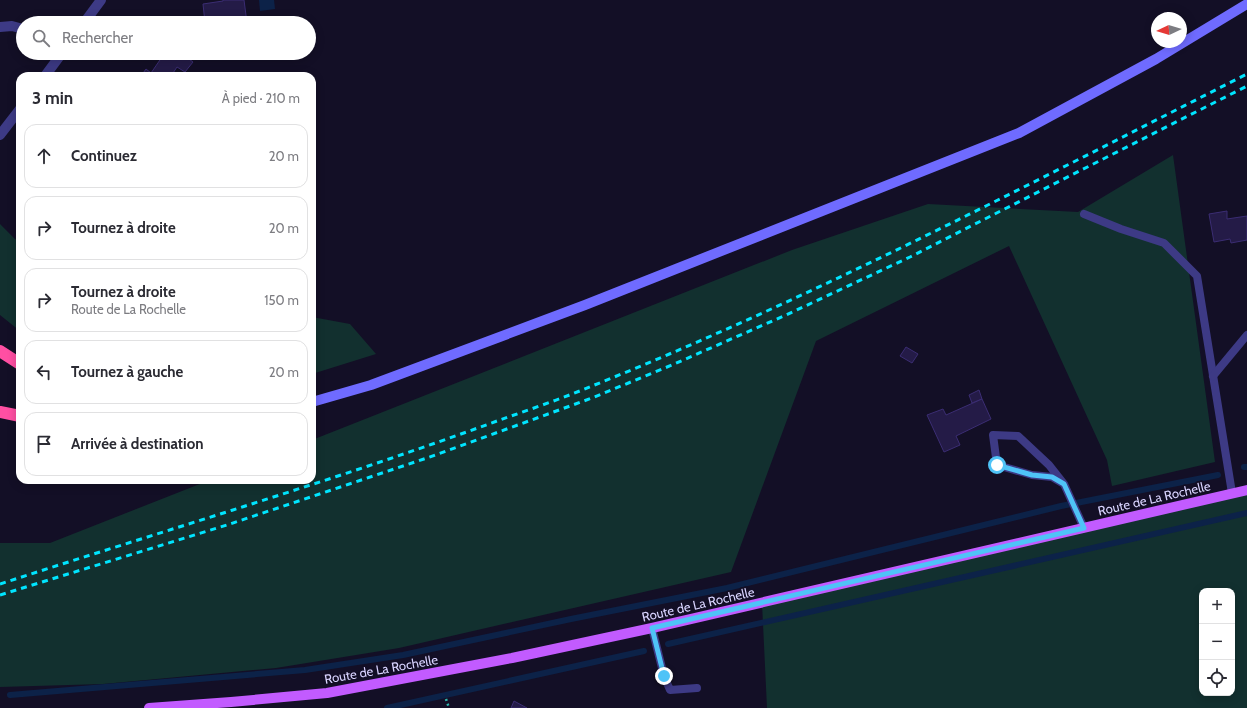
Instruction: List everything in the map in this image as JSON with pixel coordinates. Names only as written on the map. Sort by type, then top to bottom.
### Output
[{"type":"highway","points":[[0,351],[16,361]]},
{"type":"highway","points":[[0,412],[16,415]]},
{"type":"main road","points":[[316,401],[371,385],[585,305],[1019,134],[1156,59],[1247,4]]},
{"type":"main road","name":"Route de La Rochelle","points":[[149,708],[327,693],[512,658],[652,628],[1247,490]]},
{"type":"street","points":[[89,16],[101,0]]},
{"type":"street","points":[[0,27],[16,27]]},
{"type":"street","points":[[47,72],[57,60]]},
{"type":"street","points":[[0,136],[16,114]]},
{"type":"lane","points":[[1084,214],[1120,229],[1164,243],[1197,276],[1232,493]]},
{"type":"lane","points":[[1213,376],[1247,335]]},
{"type":"lane","points":[[1064,484],[1052,477],[1032,475],[997,465],[993,435],[1018,436],[1049,465],[1064,484],[1084,528]]},
{"type":"lane","points":[[652,628],[664,676],[670,690],[697,688]]},
{"type":"path","points":[[446,698],[449,708]]},
{"type":"green space","points":[[1173,155],[1215,462],[1112,486],[1107,460],[1009,246],[816,341],[731,572],[399,648],[276,668],[103,684],[0,687],[0,543],[50,543],[200,484],[316,484],[316,438],[792,250],[928,204],[1078,212]]},
{"type":"green space","points":[[0,224],[16,239],[16,328],[0,315]]},
{"type":"green space","points":[[316,318],[350,324],[376,354],[316,373]]},
{"type":"green space","points":[[1247,490],[1247,708],[767,708],[762,603]]},
{"type":"water","points":[[259,0],[274,0],[275,9],[260,11]]},
{"type":"building","points":[[244,0],[246,16],[204,16],[203,4]]},
{"type":"building","points":[[160,60],[190,60],[193,62],[185,72],[177,67],[174,72],[152,72]]},
{"type":"building","points":[[1227,211],[1227,219],[1247,216],[1247,240],[1231,243],[1230,239],[1214,242],[1209,214]]},
{"type":"building","points":[[906,347],[918,354],[912,363],[900,356]]},
{"type":"building","points":[[979,390],[982,399],[972,403],[969,395]]},
{"type":"building","points":[[982,399],[991,419],[956,436],[960,445],[944,452],[927,415],[943,409],[946,415]]},
{"type":"building","points":[[514,701],[527,708],[511,708]]},
{"type":"waterway","points":[[10,695],[305,670],[403,655],[571,619],[727,588],[1061,506],[1218,475]]},
{"type":"waterway","points":[[668,644],[1247,513]]},
{"type":"waterway","points":[[387,708],[644,651]]},
{"type":"railway","points":[[316,483],[435,443],[592,386],[759,315],[1004,197],[1247,74]]},
{"type":"railway","points":[[0,595],[227,525],[427,458],[592,398],[786,315],[910,257],[1247,86]]},
{"type":"railway","points":[[0,584],[313,484]]},
{"type":"route","points":[[664,676],[652,628],[1084,528],[1064,484],[1052,477],[1032,475],[997,465]]}]
